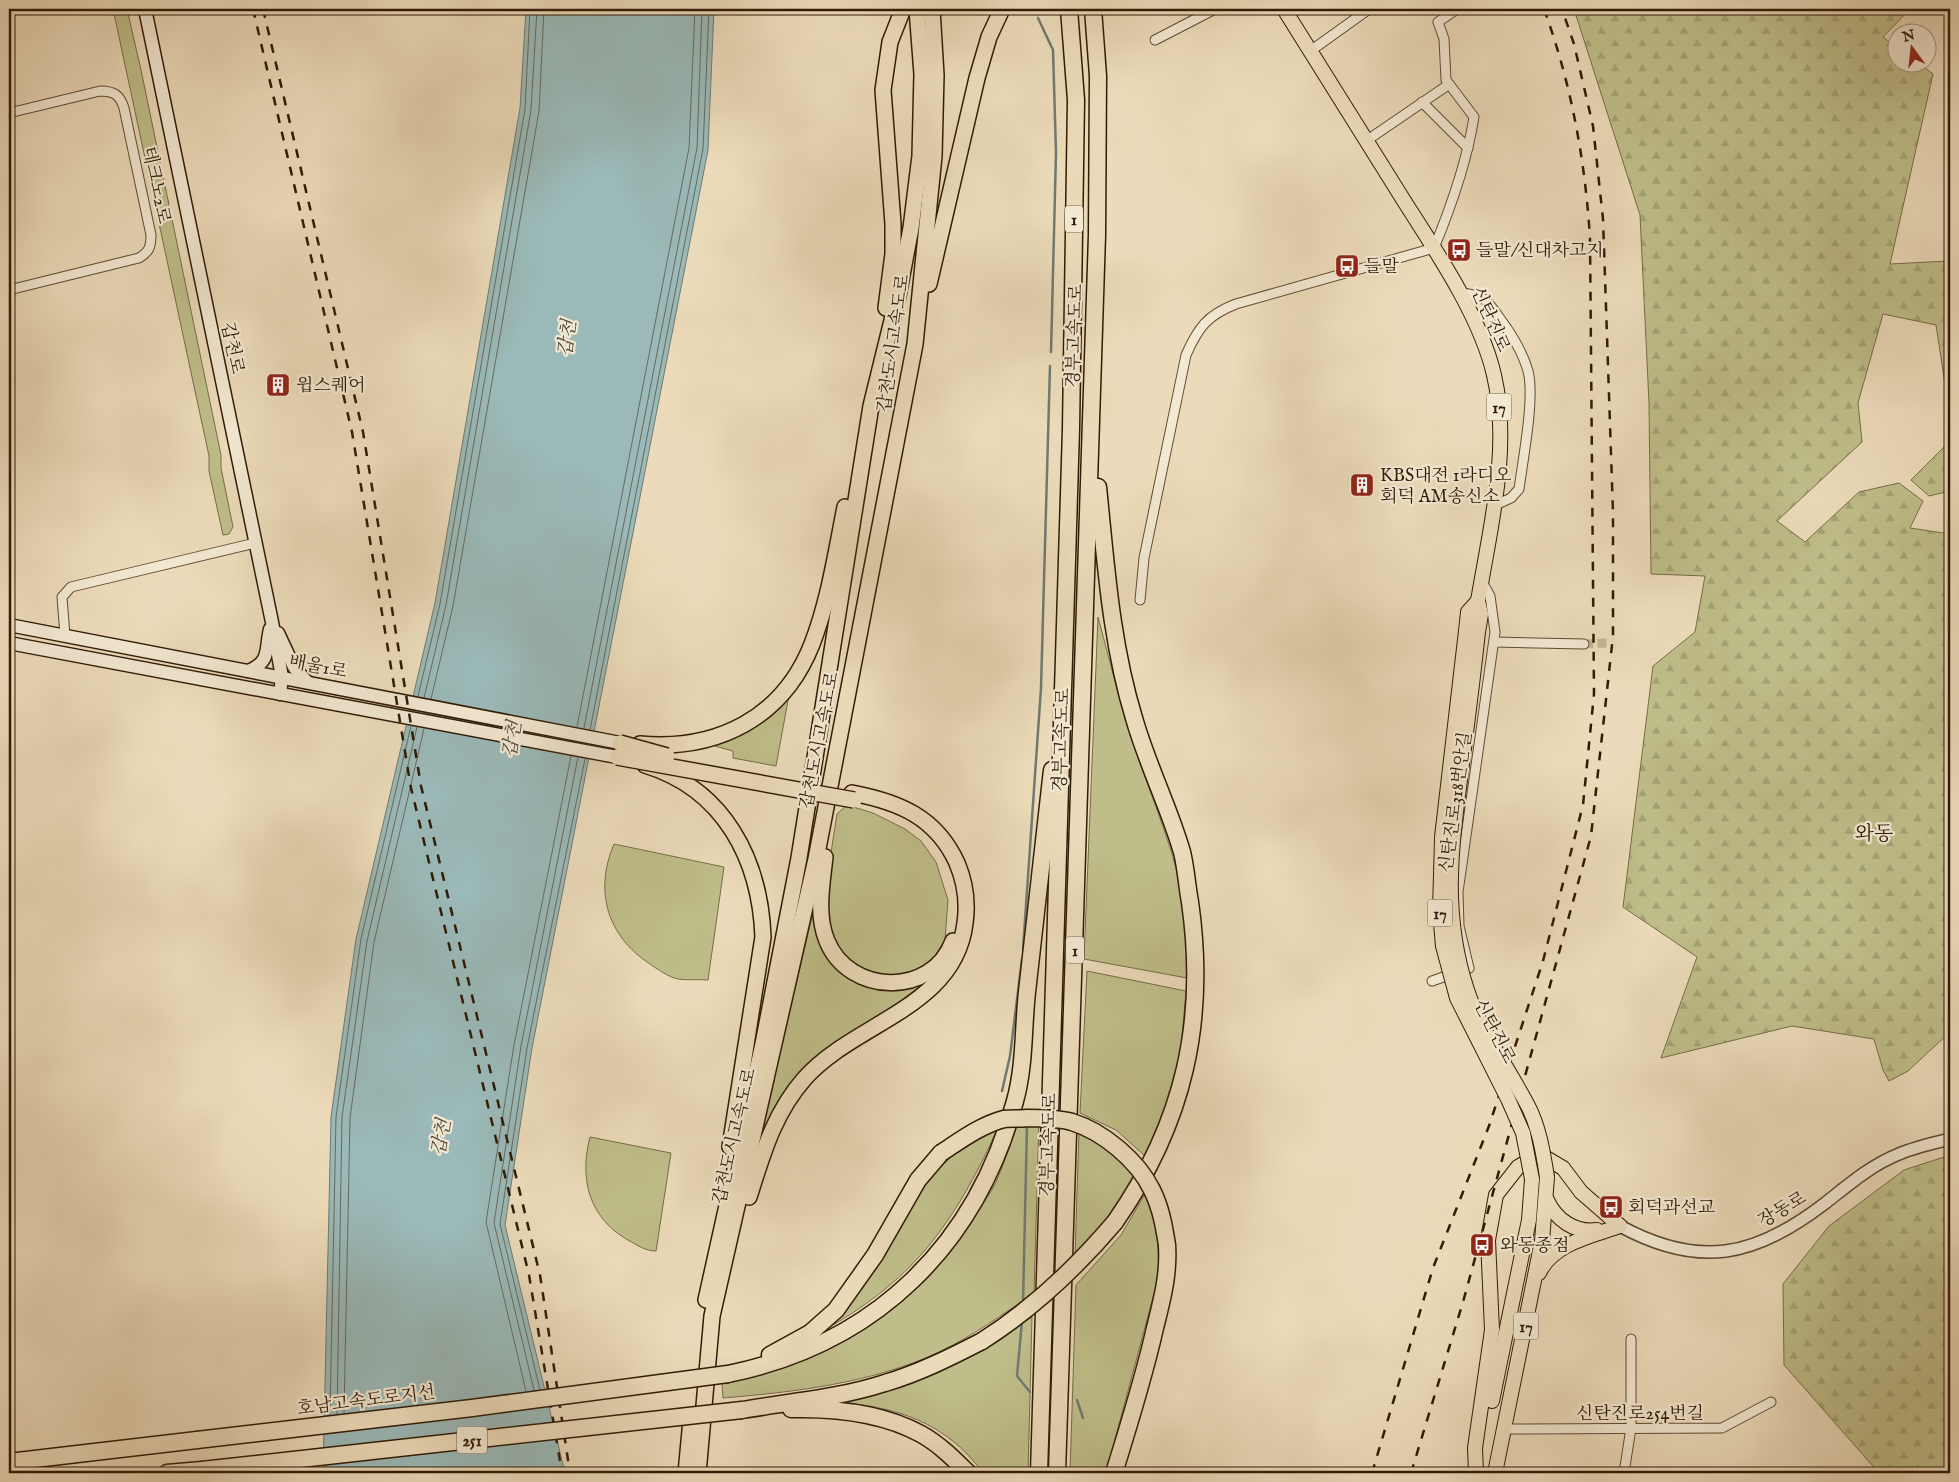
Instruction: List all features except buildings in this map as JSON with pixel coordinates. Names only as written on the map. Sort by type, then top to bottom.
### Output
[{"type":"highway","points":[[881,360],[893,254],[893,224],[883,90],[890,42],[903,9]]},
{"type":"highway","name":"갑천도시고속도로","points":[[686,1473],[703,1315],[763,1044],[799,858],[871,406],[898,296],[909,237],[920,156],[922,74],[917,9]]},
{"type":"highway","name":"갑천도시고속도로","points":[[698,1473],[712,1316],[816,859],[915,344],[934,156],[936,75],[932,9]]},
{"type":"highway","points":[[915,344],[977,78],[989,37],[1002,9]]},
{"type":"highway","name":"경부고속도로","points":[[1039,1473],[1065,654],[1076,157],[1074,66],[1069,9]]},
{"type":"highway","name":"경부고속도로","points":[[1057,1473],[1099,136],[1098,76],[1092,9]]},
{"type":"highway","points":[[618,750],[679,745],[708,740],[729,733],[770,707],[791,682],[804,663],[822,612],[855,459],[871,406]]},
{"type":"highway","points":[[742,1410],[853,1392],[883,1384],[918,1372],[1006,1326],[1055,1286],[1089,1253],[1114,1222],[1139,1188],[1154,1158],[1178,1099],[1191,1046],[1195,959],[1194,932],[1182,854],[1134,719],[1113,627],[1091,426]]},
{"type":"highway","points":[[728,1374],[780,1361],[809,1349],[848,1330],[881,1307],[914,1278],[954,1234],[981,1192],[1002,1143],[1015,1100],[1022,1064],[1025,1011],[1065,654]]},
{"type":"highway","points":[[845,702],[822,886],[821,919],[826,940],[834,956],[848,970],[867,979],[888,984],[919,978],[944,958],[956,930],[957,890],[949,863],[942,850],[910,820],[853,796]]},
{"type":"highway","points":[[618,750],[686,784],[717,809],[739,840],[752,866],[762,908],[763,937],[712,1268]]},
{"type":"highway","points":[[618,750],[897,804],[924,820],[946,843],[961,873],[965,888],[966,916],[960,949],[952,965],[929,992],[826,1058],[786,1100],[770,1130],[748,1198],[729,1242]]},
{"type":"highway","points":[[728,1374],[775,1353],[810,1333],[836,1310],[875,1255],[918,1180],[940,1153],[976,1131],[1005,1119],[1043,1118],[1072,1122],[1118,1149],[1137,1168],[1152,1189],[1159,1206],[1167,1245],[1168,1268],[1159,1313],[1148,1360],[1114,1473]]},
{"type":"highway","name":"호남고속도로지선","points":[[9,1462],[472,1408],[728,1374]]},
{"type":"highway","points":[[742,1410],[797,1409],[856,1413],[889,1421],[921,1434],[945,1451],[968,1473]]},
{"type":"highway","name":"251","points":[[167,1473],[742,1410]]},
{"type":"main road","name":"갑천로","points":[[145,9],[272,622],[282,677],[280,694]]},
{"type":"main road","name":"신탄진로","points":[[1284,9],[1309,52],[1434,248],[1481,336],[1494,375],[1499,410],[1500,448],[1478,601],[1468,612],[1472,631],[1449,892],[1454,942],[1467,991],[1480,1019],[1528,1106],[1543,1152],[1547,1177],[1547,1200],[1535,1283],[1494,1473]]},
{"type":"main road","points":[[248,671],[259,666],[266,657],[272,622]]},
{"type":"main road","points":[[272,622],[294,667],[307,682]]},
{"type":"main road","name":"배울1로","points":[[9,625],[331,686],[618,750]]},
{"type":"main road","name":"신탄진로","points":[[1472,631],[1442,837],[1440,912],[1443,946],[1457,998],[1523,1133],[1532,1179],[1530,1220],[1476,1473]]},
{"type":"main road","name":"배울1로","points":[[9,643],[326,704],[618,750]]},
{"type":"main road","points":[[1476,1473],[1475,1448],[1492,1330],[1488,1240],[1496,1195],[1518,1167],[1530,1160],[1546,1158],[1563,1168],[1581,1192],[1620,1226]]},
{"type":"main road","points":[[1547,1200],[1556,1216],[1576,1229],[1587,1231],[1620,1226]]},
{"type":"main road","points":[[1535,1283],[1542,1268],[1564,1247],[1620,1226]]},
{"type":"street","points":[[1155,40],[1214,9]]},
{"type":"street","points":[[1309,52],[1369,9]]},
{"type":"street","points":[[1140,600],[1144,558],[1186,355],[1196,331],[1217,312],[1236,304],[1434,248],[1446,220],[1468,148],[1474,117],[1446,80],[1444,39],[1438,22],[1457,9]]},
{"type":"street","points":[[1366,140],[1448,85]]},
{"type":"street","name":"테크노2로","points":[[9,113],[100,90],[111,91],[117,94],[124,108],[151,235],[151,245],[147,253],[139,258],[9,290]]},
{"type":"street","points":[[1422,102],[1468,148]]},
{"type":"street","points":[[1459,293],[1474,294],[1489,302],[1516,344],[1528,371],[1530,390],[1519,489],[1511,498],[1493,506]]},
{"type":"street","points":[[65,636],[62,597],[71,587],[255,543]]},
{"type":"street","name":"신탄진로318번안길","points":[[1432,982],[1469,968],[1459,926],[1458,892],[1494,642],[1490,596],[1481,580]]},
{"type":"street","points":[[1494,642],[1584,644]]},
{"type":"street","name":"장동로","points":[[1620,1226],[1656,1243],[1688,1252],[1715,1252],[1742,1247],[1786,1232],[1868,1171],[1899,1154],[1950,1139]]},
{"type":"street","points":[[1624,1473],[1631,1428],[1631,1339]]},
{"type":"street","name":"신탄진로254번길","points":[[1503,1429],[1722,1428],[1770,1402]]},
{"type":"green space","points":[[113,9],[127,9],[141,70],[221,455],[221,468],[233,527],[229,534],[223,535],[209,471],[209,456]]},
{"type":"green space","points":[[1574,9],[1910,9],[1897,22],[1886,22],[1886,34],[1883,37],[1886,39],[1886,72],[1930,72],[1933,74],[1890,264],[1948,261],[1950,258],[1950,417],[1936,325],[1883,314],[1858,403],[1862,442],[1777,521],[1805,542],[1859,492],[1899,483],[1923,501],[1910,528],[1950,534],[1950,1032],[1908,1071],[1889,1081],[1883,1070],[1874,1039],[1792,1026],[1661,1058],[1697,957],[1623,907],[1653,666],[1695,632],[1705,576],[1651,574],[1649,403],[1640,215]]},
{"type":"green space","points":[[1950,441],[1950,491],[1929,496],[1911,480]]},
{"type":"green space","points":[[1098,617],[1127,724],[1173,856],[1181,886],[1189,947],[1187,978],[1084,959]]},
{"type":"green space","points":[[789,695],[776,766],[733,758],[733,751],[711,745]]},
{"type":"green space","points":[[847,805],[873,813],[905,829],[921,841],[936,862],[948,900],[945,940],[929,965],[902,979],[874,979],[847,963],[830,940],[826,884],[837,814]]},
{"type":"green space","points":[[614,844],[724,867],[708,980],[671,977],[635,953],[623,940],[614,926],[608,911],[605,895],[608,862]]},
{"type":"green space","points":[[815,904],[823,941],[866,980],[932,971],[924,987],[784,1094],[761,1134]]},
{"type":"green space","points":[[1087,971],[1186,991],[1180,1061],[1162,1121],[1145,1156],[1116,1130],[1080,1113]]},
{"type":"green space","points":[[1039,1121],[1034,1293],[964,1339],[914,1363],[861,1379],[778,1393],[723,1398],[722,1383],[780,1368],[813,1356],[862,1330],[906,1296],[944,1257],[977,1213],[995,1184],[1018,1123]]},
{"type":"green space","points":[[998,1128],[964,1194],[946,1223],[927,1248],[905,1272],[879,1294],[817,1334],[933,1174],[962,1147]]},
{"type":"green space","points":[[1079,1132],[1101,1143],[1135,1175],[1109,1218],[1075,1256]]},
{"type":"green space","points":[[590,1137],[671,1153],[656,1251],[641,1247],[615,1231],[604,1221],[596,1209],[590,1196],[587,1182],[587,1153]]},
{"type":"green space","points":[[1950,1155],[1950,1470],[1945,1473],[1938,1473],[1932,1468],[1921,1473],[1879,1473],[1784,1365],[1783,1284],[1829,1226],[1904,1170]]},
{"type":"green space","points":[[1145,1194],[1157,1228],[1159,1275],[1106,1473],[1070,1473],[1076,1285],[1121,1235]]},
{"type":"green space","points":[[1032,1317],[1028,1473],[983,1473],[968,1455],[936,1429],[898,1413],[856,1404],[834,1402],[978,1351]]},
{"type":"green space","points":[[302,1468],[302,1473],[261,1473]]},
{"type":"water","name":"갑천","points":[[526,9],[714,9],[708,150],[532,1048],[505,1225],[565,1473],[323,1473],[331,1117],[356,939],[435,603],[520,108]]},
{"type":"waterway","points":[[1038,18],[1053,50],[1056,153],[1051,352]]},
{"type":"waterway","points":[[1023,949],[1041,688],[1050,366]]},
{"type":"waterway","points":[[1002,1091],[1010,1056],[1022,959]]},
{"type":"waterway","points":[[1023,1303],[1027,1125]]},
{"type":"waterway","points":[[1022,1321],[1017,1376],[1030,1392]]},
{"type":"waterway","points":[[1077,1400],[1083,1418]]},
{"type":"tunnel","points":[[1584,644],[1608,643]]},
{"type":"railway","points":[[253,9],[352,432],[411,788],[529,1275],[562,1473]]},
{"type":"railway","points":[[263,9],[363,432],[421,786],[540,1275],[570,1473]]},
{"type":"railway","points":[[1372,1473],[1433,1268],[1489,1126],[1543,961],[1583,805],[1594,694],[1590,238],[1588,209],[1575,122],[1562,65],[1544,9]]},
{"type":"railway","points":[[1411,1473],[1463,1302],[1591,836],[1613,636],[1613,512],[1603,219],[1593,126],[1574,44],[1562,9]]},
{"type":"place","name":"들말/신대차고지","points":[[1459,250]]},
{"type":"place","name":"들말","points":[[1347,266]]},
{"type":"place","name":"윕스퀘어","points":[[278,385]]},
{"type":"place","name":"KBS대전 1라디오 회덕 AM송신소","points":[[1362,485]]},
{"type":"place","name":"회덕과선교","points":[[1611,1207]]},
{"type":"place","name":"와동종점","points":[[1482,1245]]},
{"type":"district","name":"와동","points":[[1874,833]]}]
